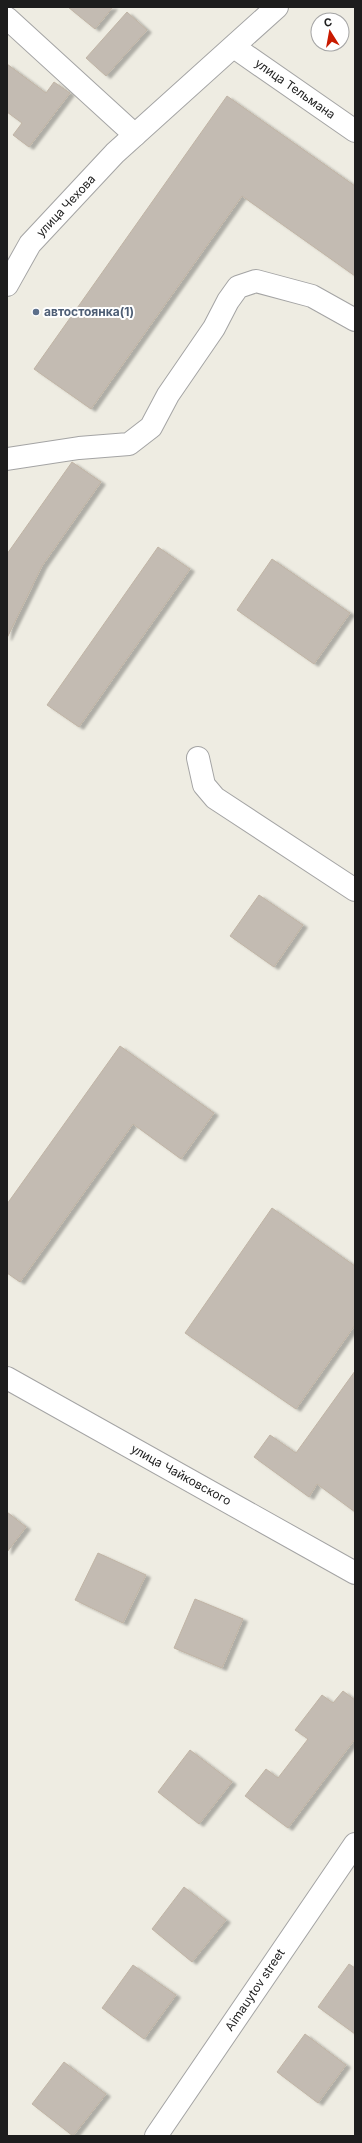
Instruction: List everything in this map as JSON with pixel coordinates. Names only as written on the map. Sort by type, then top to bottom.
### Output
[{"type":"street","name":"улица Чехова","points":[[7,285],[30,244],[115,153],[278,7]]},
{"type":"street","points":[[7,18],[135,135]]},
{"type":"street","name":"улица Тельмана","points":[[234,47],[355,131]]},
{"type":"street","points":[[7,459],[79,448],[128,444],[151,427],[168,395],[214,328],[228,301],[238,287],[256,281],[312,296],[355,320]]},
{"type":"street","points":[[198,758],[204,785],[215,798],[355,890]]},
{"type":"street","name":"улица Чайковского","points":[[7,1378],[355,1573]]},
{"type":"street","name":"Aimauytov street","points":[[156,2136],[355,1844]]},
{"type":"building","points":[[68,7],[113,7],[95,29]]},
{"type":"building","points":[[127,12],[147,30],[106,76],[86,58]]},
{"type":"building","points":[[7,64],[46,93],[54,82],[70,93],[29,147],[13,135],[22,123],[7,112]]},
{"type":"building","points":[[227,96],[355,186],[355,276],[242,196],[91,409],[34,369]]},
{"type":"building","points":[[72,462],[101,482],[42,566],[7,638],[7,554]]},
{"type":"building","points":[[158,547],[190,569],[79,727],[47,705]]},
{"type":"building","points":[[272,559],[350,613],[314,664],[237,610]]},
{"type":"building","points":[[259,895],[303,925],[274,967],[230,936]]},
{"type":"building","points":[[120,1046],[214,1113],[181,1159],[133,1124],[20,1282],[7,1273],[7,1204]]},
{"type":"building","points":[[272,1208],[355,1266],[355,1325],[296,1409],[185,1333]]},
{"type":"building","points":[[355,1371],[355,1512],[317,1484],[309,1497],[254,1457],[270,1435],[296,1453]]},
{"type":"building","points":[[7,1512],[26,1527],[7,1552]]},
{"type":"building","points":[[98,1553],[146,1575],[123,1623],[75,1600]]},
{"type":"building","points":[[195,1599],[243,1619],[222,1668],[174,1648]]},
{"type":"building","points":[[343,1691],[355,1700],[355,1739],[288,1828],[245,1796],[266,1769],[278,1778],[308,1739],[295,1730],[322,1695],[333,1703]]},
{"type":"building","points":[[190,1750],[232,1782],[199,1824],[158,1792]]},
{"type":"building","points":[[184,1887],[226,1920],[192,1962],[152,1929]]},
{"type":"building","points":[[349,1964],[355,1968],[355,2034],[318,2007]]},
{"type":"building","points":[[133,1965],[176,1995],[144,2039],[102,2008]]},
{"type":"building","points":[[305,2034],[346,2065],[318,2103],[277,2072]]},
{"type":"building","points":[[64,2062],[106,2094],[73,2136],[32,2104]]},
{"type":"place","name":"автостоянка(1)","points":[[36,312]]}]
